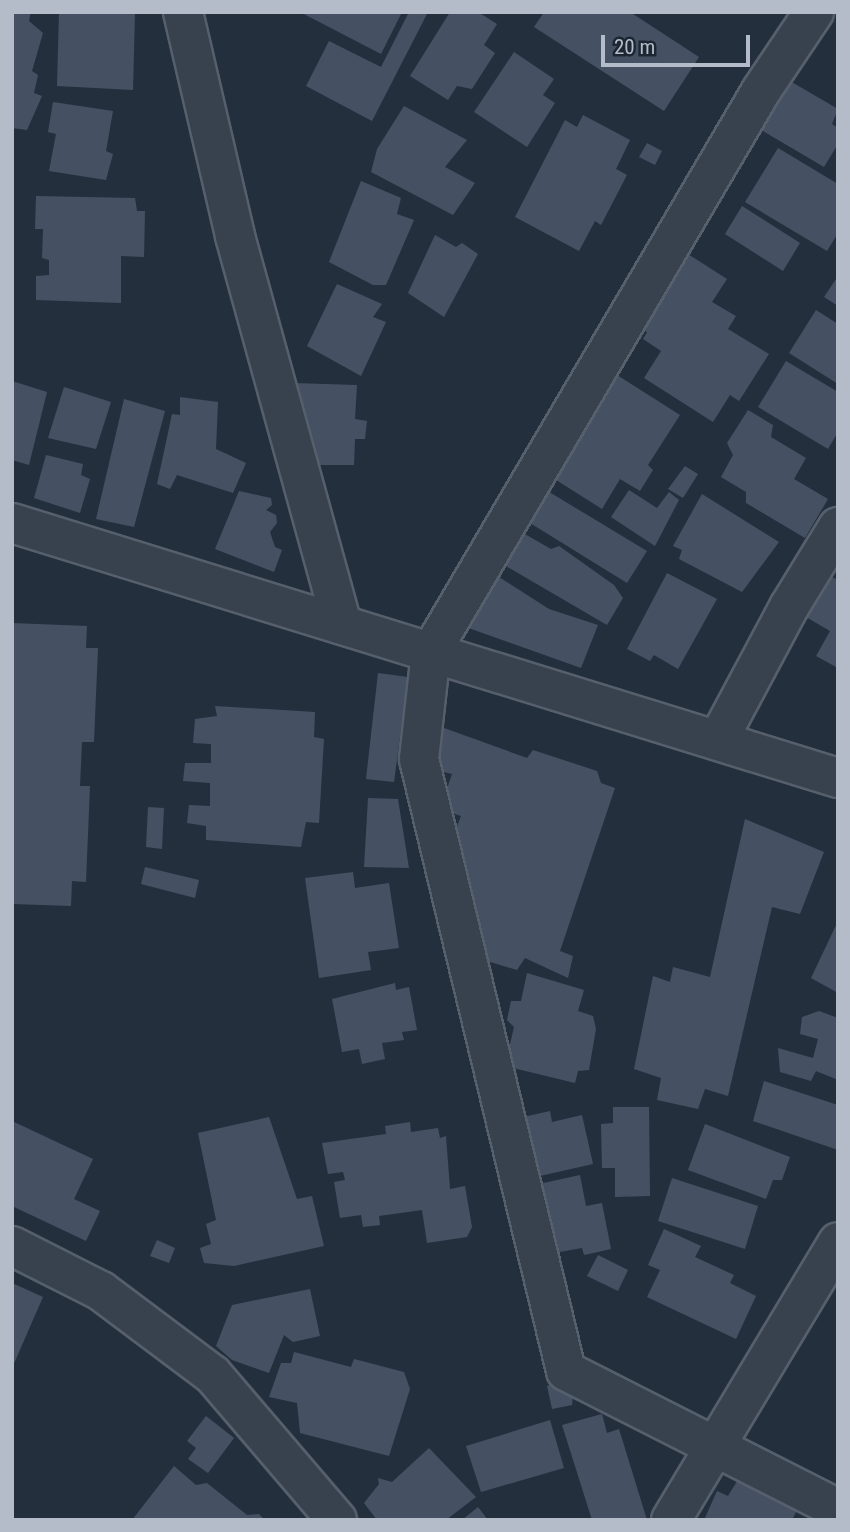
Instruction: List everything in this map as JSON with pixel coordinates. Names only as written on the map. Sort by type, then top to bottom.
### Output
[{"type":"street","points":[[183,12],[235,236],[342,625]]},
{"type":"street","points":[[814,12],[761,91],[431,652],[419,759],[566,1371],[838,1509]]},
{"type":"street","points":[[12,523],[838,778]]},
{"type":"street","points":[[718,740],[789,607],[838,527]]},
{"type":"street","points":[[671,1520],[838,1242]]},
{"type":"street","points":[[12,1246],[101,1291],[213,1375],[337,1520]]},
{"type":"building","points":[[12,12],[31,12],[29,21],[43,33],[32,71],[38,75],[34,93],[42,96],[27,130],[12,128]]},
{"type":"building","points":[[59,12],[135,12],[133,90],[57,86]]},
{"type":"building","points":[[300,12],[402,12],[381,54]]},
{"type":"building","points":[[409,12],[428,12],[372,121],[306,86],[329,41],[381,67]]},
{"type":"building","points":[[450,12],[478,12],[497,24],[484,45],[495,53],[472,89],[457,86],[448,100],[410,76]]},
{"type":"building","points":[[544,12],[630,12],[699,57],[664,111],[534,27]]},
{"type":"building","points":[[514,52],[554,79],[543,95],[555,103],[527,147],[474,112]]},
{"type":"building","points":[[790,81],[838,109],[832,124],[838,128],[838,144],[824,167],[761,130]]},
{"type":"building","points":[[53,102],[113,111],[106,151],[113,154],[106,180],[49,171],[56,134],[48,132]]},
{"type":"building","points":[[404,106],[467,140],[445,167],[475,183],[453,215],[371,172],[377,149]]},
{"type":"building","points":[[583,115],[630,140],[616,169],[627,175],[601,225],[595,221],[579,251],[515,217],[565,120],[577,127]]},
{"type":"building","points":[[647,143],[662,151],[655,165],[639,157]]},
{"type":"building","points":[[778,148],[838,184],[838,233],[827,251],[745,202]]},
{"type":"building","points":[[361,181],[401,198],[397,214],[414,220],[386,285],[373,285],[329,262]]},
{"type":"building","points":[[36,196],[135,198],[137,211],[145,211],[144,257],[121,256],[121,303],[36,300],[36,276],[49,275],[49,260],[42,258],[43,229],[35,229]]},
{"type":"building","points":[[742,206],[800,243],[783,271],[725,234]]},
{"type":"building","points":[[435,235],[456,247],[462,243],[478,254],[444,317],[408,293]]},
{"type":"building","points":[[688,254],[727,279],[712,302],[736,316],[728,329],[769,354],[739,401],[730,395],[713,422],[644,378],[661,351],[643,339],[647,332],[637,326]]},
{"type":"building","points":[[838,276],[838,306],[824,297]]},
{"type":"building","points":[[337,284],[382,304],[373,317],[386,322],[361,376],[307,346]]},
{"type":"building","points":[[816,310],[838,324],[838,384],[789,353]]},
{"type":"building","points":[[786,361],[838,392],[838,432],[828,449],[758,407]]},
{"type":"building","points":[[617,375],[680,415],[648,465],[653,470],[640,491],[620,479],[602,509],[553,478]]},
{"type":"building","points":[[12,381],[47,392],[29,465],[12,460]]},
{"type":"building","points":[[293,383],[357,385],[355,419],[367,421],[365,439],[355,439],[354,465],[308,465]]},
{"type":"building","points":[[64,387],[111,402],[96,449],[48,438]]},
{"type":"building","points":[[180,397],[218,402],[216,449],[246,463],[233,493],[177,475],[170,489],[157,484],[172,414],[180,415]]},
{"type":"building","points":[[124,399],[165,411],[134,527],[96,519]]},
{"type":"building","points":[[748,410],[773,425],[771,437],[806,458],[794,479],[828,499],[805,538],[746,503],[746,492],[721,477],[733,455],[727,443]]},
{"type":"building","points":[[46,455],[83,464],[81,475],[90,479],[80,513],[34,498]]},
{"type":"building","points":[[685,466],[698,474],[683,498],[668,489]]},
{"type":"building","points":[[536,484],[647,551],[627,583],[517,515]]},
{"type":"building","points":[[629,490],[657,508],[669,492],[679,500],[655,546],[611,517]]},
{"type":"building","points":[[239,491],[271,498],[272,505],[266,510],[276,515],[277,523],[270,532],[275,547],[282,550],[274,572],[215,549]]},
{"type":"building","points":[[702,494],[779,542],[742,592],[679,559],[682,550],[673,546]]},
{"type":"building","points":[[523,533],[551,549],[559,546],[614,585],[623,598],[607,625],[504,565]]},
{"type":"building","points":[[491,572],[549,609],[598,625],[581,668],[463,626]]},
{"type":"building","points":[[667,573],[717,599],[678,669],[654,655],[650,661],[627,649]]},
{"type":"building","points":[[830,576],[838,580],[838,668],[816,656],[830,631],[806,617]]},
{"type":"building","points":[[12,623],[87,626],[86,648],[98,648],[94,742],[82,742],[80,786],[90,786],[86,882],[72,881],[71,906],[12,904]]},
{"type":"building","points":[[378,673],[408,677],[394,782],[366,779]]},
{"type":"building","points":[[215,706],[315,712],[314,737],[324,739],[319,823],[306,822],[301,847],[206,840],[206,826],[187,823],[189,805],[210,806],[210,783],[183,781],[185,763],[211,763],[211,744],[193,743],[195,719],[217,716]]},
{"type":"building","points":[[433,724],[527,758],[533,750],[597,771],[601,783],[615,788],[560,951],[573,956],[568,978],[525,958],[517,970],[474,957],[464,907],[469,876],[447,852],[461,816],[440,809],[452,774],[439,771]]},
{"type":"building","points":[[368,798],[398,799],[409,868],[364,867]]},
{"type":"building","points":[[148,807],[164,808],[162,849],[146,847]]},
{"type":"building","points":[[745,819],[824,852],[800,914],[772,907],[728,1096],[705,1089],[698,1109],[657,1100],[661,1078],[634,1069],[653,976],[670,982],[673,967],[710,977]]},
{"type":"building","points":[[145,867],[199,880],[195,898],[141,884]]},
{"type":"building","points":[[353,872],[355,888],[389,883],[399,948],[368,952],[371,970],[319,978],[305,878]]},
{"type":"building","points":[[838,921],[838,993],[811,978]]},
{"type":"building","points":[[527,973],[584,990],[578,1011],[593,1016],[596,1029],[589,1070],[578,1071],[575,1083],[505,1066],[514,1027],[507,1020],[511,1001],[521,1001]]},
{"type":"building","points":[[395,983],[396,990],[409,987],[417,1030],[402,1032],[404,1040],[382,1043],[385,1059],[362,1064],[359,1049],[342,1052],[332,999]]},
{"type":"building","points":[[819,1011],[838,1018],[838,1080],[816,1071],[811,1081],[780,1072],[778,1048],[813,1058],[818,1039],[800,1034],[802,1017]]},
{"type":"building","points":[[764,1081],[838,1105],[838,1150],[753,1121]]},
{"type":"building","points":[[613,1107],[649,1107],[650,1196],[615,1197],[615,1168],[602,1168],[601,1124],[613,1123]]},
{"type":"building","points":[[550,1111],[552,1122],[582,1115],[593,1164],[531,1178],[519,1118]]},
{"type":"building","points":[[269,1117],[297,1199],[312,1196],[324,1246],[234,1266],[204,1263],[200,1248],[211,1244],[206,1224],[216,1220],[198,1133]]},
{"type":"building","points":[[12,1121],[93,1159],[74,1199],[100,1211],[86,1241],[12,1206]]},
{"type":"building","points":[[410,1122],[411,1132],[438,1128],[440,1138],[446,1136],[450,1189],[465,1186],[472,1227],[467,1237],[427,1243],[422,1210],[379,1216],[380,1225],[363,1227],[361,1215],[340,1218],[334,1182],[345,1180],[343,1172],[328,1174],[322,1143],[386,1134],[385,1126]]},
{"type":"building","points":[[705,1124],[790,1157],[782,1180],[773,1180],[766,1199],[688,1170]]},
{"type":"building","points":[[580,1175],[586,1206],[602,1203],[611,1249],[584,1255],[582,1248],[554,1253],[539,1184]]},
{"type":"building","points":[[672,1178],[758,1206],[745,1249],[658,1221]]},
{"type":"building","points":[[664,1229],[701,1246],[695,1257],[734,1275],[730,1283],[756,1296],[736,1339],[647,1297],[660,1270],[648,1265]]},
{"type":"building","points":[[157,1240],[175,1248],[169,1263],[150,1256]]},
{"type":"building","points":[[598,1255],[628,1270],[618,1291],[587,1276]]},
{"type":"building","points":[[12,1283],[43,1297],[12,1368]]},
{"type":"building","points":[[310,1289],[320,1336],[293,1342],[284,1335],[269,1373],[232,1360],[216,1346],[232,1305]]},
{"type":"building","points":[[294,1352],[351,1367],[354,1359],[404,1372],[410,1389],[389,1456],[300,1433],[297,1403],[269,1397],[281,1363],[291,1363]]},
{"type":"building","points":[[559,1382],[573,1394],[572,1405],[552,1409],[547,1386]]},
{"type":"building","points":[[602,1414],[607,1433],[619,1429],[647,1520],[592,1520],[562,1425]]},
{"type":"building","points":[[206,1416],[234,1438],[208,1473],[188,1459],[196,1448],[187,1441]]},
{"type":"building","points":[[550,1420],[564,1468],[481,1492],[466,1446]]},
{"type":"building","points":[[429,1448],[476,1497],[446,1520],[377,1520],[364,1503],[379,1484],[378,1478],[392,1482]]},
{"type":"building","points":[[174,1466],[196,1485],[207,1483],[247,1515],[259,1514],[265,1520],[132,1520]]},
{"type":"building","points":[[739,1478],[798,1508],[792,1520],[704,1520],[717,1491],[728,1496]]},
{"type":"building","points":[[478,1507],[488,1520],[462,1520]]}]
